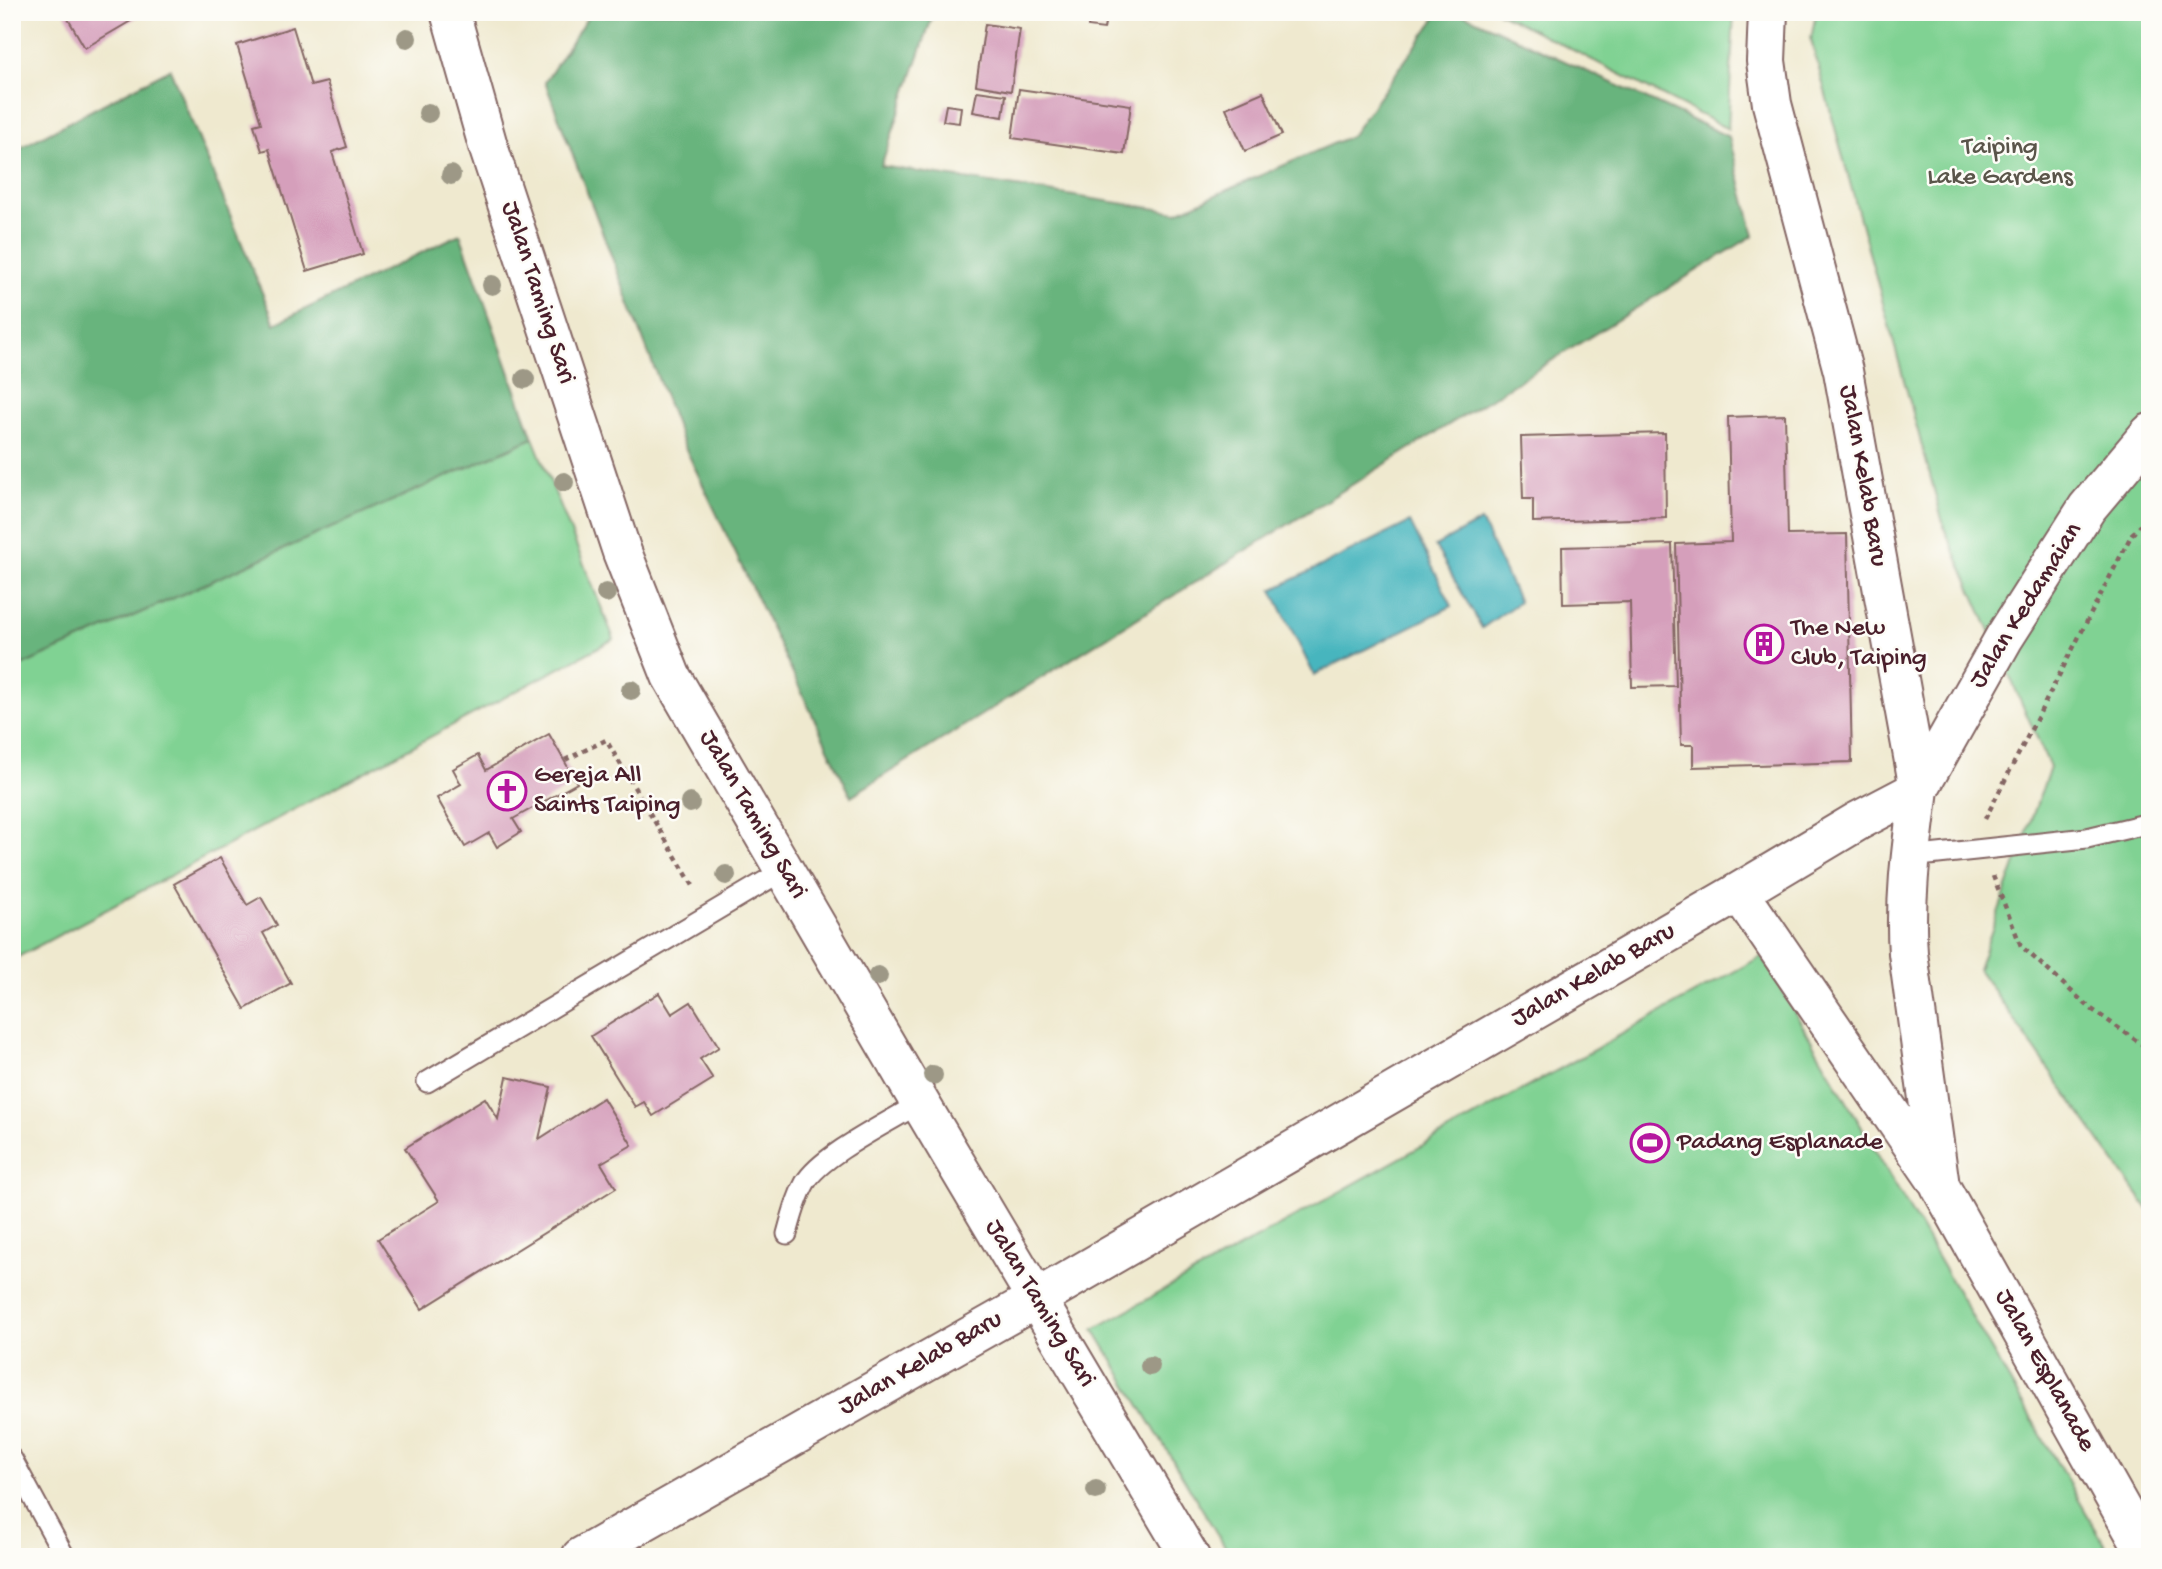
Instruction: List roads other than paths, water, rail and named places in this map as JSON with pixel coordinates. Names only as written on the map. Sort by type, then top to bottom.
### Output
[{"type":"street","name":"Jalan Taming Sari","points":[[450,12],[488,146],[622,552],[671,676],[920,1103],[1190,1557]]},
{"type":"street","name":"Jalan Kelab Baru","points":[[581,1557],[1036,1299],[1858,821],[1919,789],[1843,371],[1772,104],[1766,61],[1768,12]]},
{"type":"street","name":"Jalan Kedamaian","points":[[1919,789],[2004,638],[2087,508],[2150,433]]},
{"type":"street","name":"Jalan Esplanade","points":[[1919,789],[1905,922],[1940,1186]]},
{"type":"street","name":"Jalan Esplanade","points":[[1739,892],[1940,1186],[2148,1557]]},
{"type":"lane","points":[[1910,857],[2087,838],[2150,823]]},
{"type":"lane","points":[[427,1082],[784,870]]},
{"type":"lane","points":[[786,1234],[806,1181],[824,1162],[920,1103]]},
{"type":"lane","points":[[12,1459],[65,1557]]},
{"type":"water","points":[[1481,521],[1519,602],[1482,628],[1435,546]]},
{"type":"water","points":[[1410,522],[1452,606],[1314,675],[1272,590]]},
{"type":"place","name":"The New Club, Taiping","points":[[1764,644]]},
{"type":"place","name":"Gereja All Saints Taiping","points":[[507,791]]},
{"type":"place","name":"Padang Esplanade","points":[[1650,1143]]},
{"type":"park label","name":"Taiping Lake Gardens","points":[[2000,163]]}]
